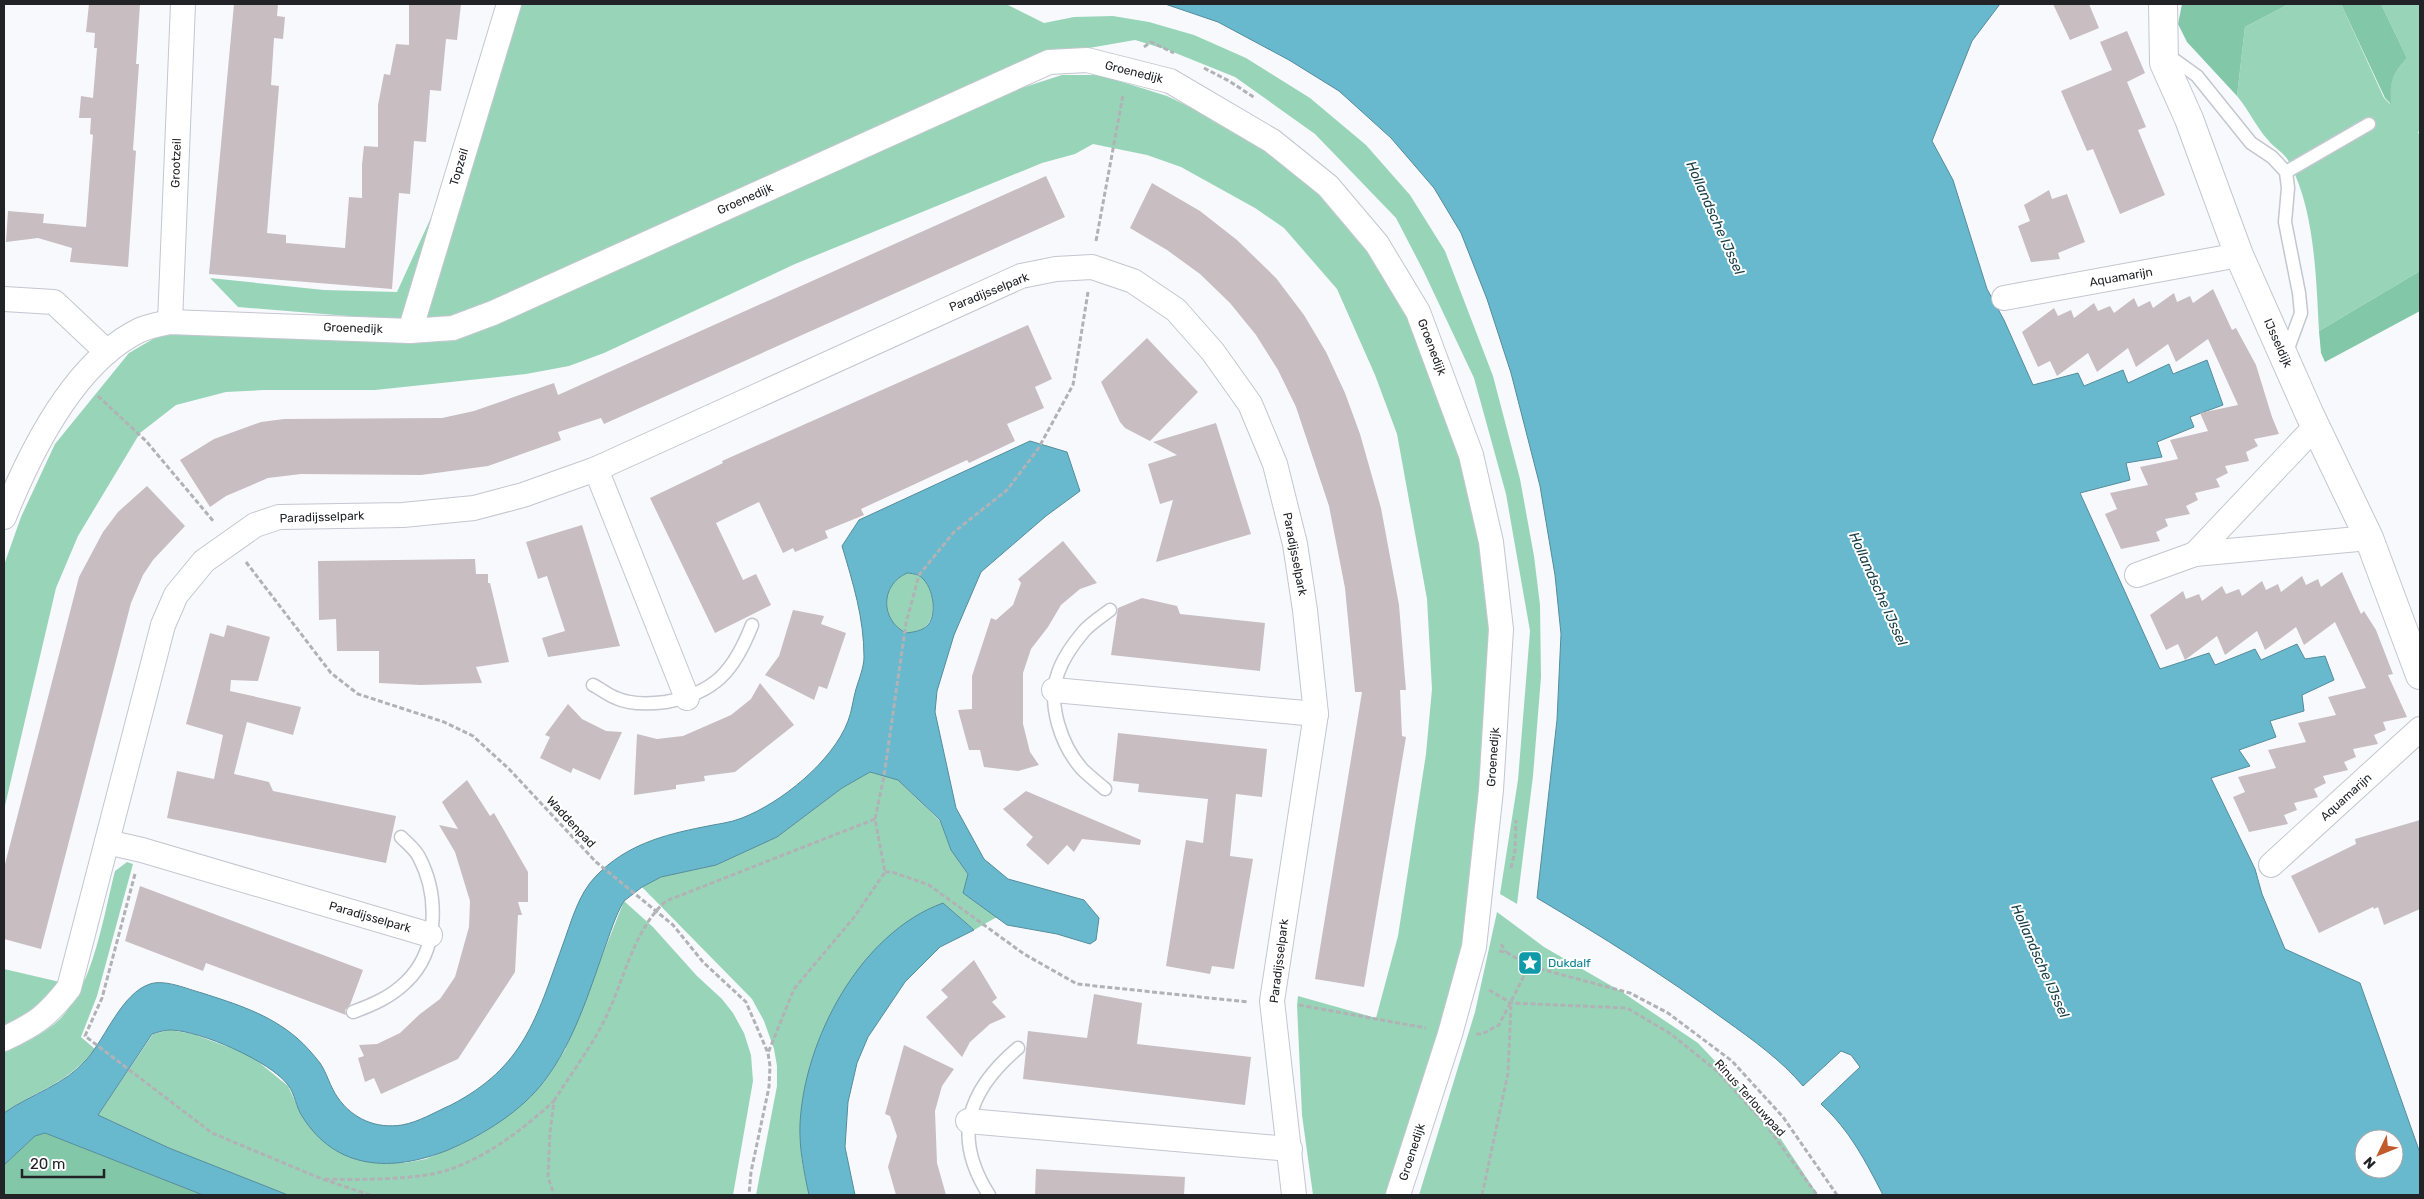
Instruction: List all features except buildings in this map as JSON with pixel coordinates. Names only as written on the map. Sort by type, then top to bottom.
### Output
[{"type":"street","name":"Grootzeil","points":[[170,322],[183,4]]},
{"type":"street","name":"Topzeil","points":[[410,331],[509,4]]},
{"type":"street","name":"IJsseldijk","points":[[2163,4],[2164,63],[2189,119],[2238,255],[2315,427],[2369,538],[2420,676]]},
{"type":"street","name":"Groenedijk","points":[[4,517],[15,490],[56,412],[80,379],[107,352],[141,330],[170,322],[410,331],[453,328],[493,313],[1049,62],[1087,60],[1170,81],[1216,106],[1272,141],[1328,186],[1377,244],[1418,312],[1471,455],[1491,542],[1501,629],[1490,790],[1474,948],[1450,1034],[1398,1195]]},
{"type":"street","name":"Aquamarijn","points":[[2004,298],[2238,255]]},
{"type":"street","name":"Paradijsselpark","points":[[4,1039],[30,1027],[51,1012],[69,988],[163,625],[176,595],[204,561],[230,541],[255,525],[279,517],[403,515],[474,508],[523,495],[596,469],[1021,276],[1056,269],[1092,267],[1133,281],[1176,310],[1213,352],[1250,404],[1275,464],[1295,544],[1305,610],[1316,714],[1272,1001],[1294,1195]]},
{"type":"street","points":[[4,298],[54,302],[107,352]]},
{"type":"street","points":[[2195,554],[2315,427]]},
{"type":"street","points":[[596,469],[687,698]]},
{"type":"street","points":[[2137,575],[2195,554],[2369,538]]},
{"type":"street","points":[[1054,690],[1316,714]]},
{"type":"street","name":"Aquamarijn","points":[[2271,864],[2420,728]]},
{"type":"street","name":"Paradijsselpark","points":[[107,842],[142,850],[430,935]]},
{"type":"street","points":[[968,1121],[1290,1149]]},
{"type":"lane","points":[[2163,51],[2197,76],[2251,143],[2272,157],[2286,172],[2288,188],[2285,222],[2301,313],[2284,358]]},
{"type":"lane","points":[[2286,172],[2369,124]]},
{"type":"lane","points":[[1106,789],[1083,770],[1069,750],[1057,719],[1054,690],[1057,674],[1064,657],[1085,630],[1110,610]]},
{"type":"lane","points":[[593,685],[618,699],[650,704],[687,698],[710,688],[727,672],[742,650],[752,626]]},
{"type":"lane","points":[[353,1012],[383,1000],[407,982],[424,958],[434,908],[430,883],[419,855],[401,837]]},
{"type":"lane","points":[[989,1195],[979,1180],[969,1148],[968,1121],[979,1091],[996,1067],[1018,1048]]},
{"type":"path","points":[[768,1053],[794,989],[855,916],[885,872],[875,819],[884,776],[906,623],[919,575],[954,532],[1007,490],[1038,449],[1073,385],[1129,58],[1151,42],[1177,55]]},
{"type":"path","points":[[1203,68],[1229,81],[1262,103]]},
{"type":"path","name":"Waddenpad","points":[[80,379],[146,441],[230,541],[331,673],[358,694],[444,722],[473,736],[509,769],[596,862],[673,925],[703,962],[732,986],[746,1002],[768,1053],[769,1087],[748,1195]]},
{"type":"path","points":[[1510,870],[1515,851],[1516,813]]},
{"type":"path","points":[[322,1179],[361,1180],[447,1170],[485,1153],[521,1130],[554,1101],[603,1023],[643,929],[656,910],[666,901],[875,819]]},
{"type":"path","points":[[142,850],[102,998],[85,1036],[212,1133],[322,1179],[370,1195]]},
{"type":"path","points":[[885,872],[892,872],[929,885],[1024,954],[1077,984],[1244,1002],[1272,1001],[1407,1023]]},
{"type":"path","points":[[1496,936],[1506,952]]},
{"type":"path","points":[[1474,948],[1506,952],[1529,966],[1630,993],[1668,1013],[1732,1061],[1783,1117],[1837,1195]]},
{"type":"path","points":[[1450,1034],[1482,1034],[1499,1025],[1529,966]]},
{"type":"path","points":[[1482,1195],[1508,1073],[1511,1003]]},
{"type":"path","name":"Rinus Terlouwpad","points":[[1511,1003],[1627,1008],[1671,1034],[1718,1072],[1766,1125],[1817,1195]]},
{"type":"path","points":[[554,1101],[550,1132],[548,1177],[554,1195]]},
{"type":"green space","points":[[496,4],[1006,4],[1044,23],[1074,17],[1113,16],[1149,22],[1194,35],[1246,58],[1310,98],[1366,145],[1410,195],[1445,251],[1493,376],[1520,479],[1534,556],[1540,605],[1541,677],[1533,776],[1517,904],[1500,894],[1518,780],[1530,631],[1506,494],[1474,378],[1396,218],[1315,134],[1235,77],[1168,50],[1135,40],[1043,56],[484,304],[443,318],[372,318],[238,307],[210,278],[324,290],[397,292],[449,178],[489,44]]},
{"type":"green space","points":[[2182,4],[2289,4],[2245,27],[2237,96],[2187,42],[2178,24]]},
{"type":"green space","points":[[2289,4],[2341,4],[2384,98],[2390,104],[2393,79],[2407,58],[2381,4],[2420,4],[2420,131],[2418,132],[2420,136],[2420,271],[2319,331],[2313,245],[2298,181],[2287,159],[2270,143],[2237,96],[2245,27]]},
{"type":"green space","points":[[2341,4],[2381,4],[2407,58],[2393,79],[2391,104],[2385,98]]},
{"type":"green space","points":[[1062,75],[1100,75],[1167,96],[1274,148],[1351,213],[1418,307],[1502,593],[1485,847],[1438,1043],[1396,1195],[1313,1195],[1302,1115],[1297,1005],[1298,996],[1376,1018],[1398,936],[1426,754],[1432,689],[1427,599],[1397,434],[1375,375],[1337,289],[1284,228],[1255,208],[1181,167],[1147,155],[1093,144],[1075,154],[1042,163],[795,264],[604,353],[569,366],[526,374],[375,390],[226,392],[176,405],[140,433],[78,536],[56,588],[4,810],[4,565],[21,517],[55,444],[129,353],[170,329],[408,342],[455,341],[984,100]]},
{"type":"green space","points":[[2420,271],[2420,311],[2325,362],[2321,353],[2319,331]]},
{"type":"green space","points":[[907,573],[918,575],[927,584],[933,606],[930,620],[923,629],[906,633],[891,620],[887,603],[888,594],[892,586],[898,578]]},
{"type":"green space","points":[[870,772],[898,780],[940,821],[951,850],[968,874],[963,893],[997,917],[974,930],[943,903],[806,1082],[800,1124],[802,1162],[809,1195],[756,1195],[777,1086],[777,1066],[774,1049],[764,1021],[752,999],[642,887],[661,877],[716,865],[777,837],[842,788]]},
{"type":"green space","points":[[127,862],[133,864],[97,996],[81,1037],[95,1049],[85,1061],[63,1078],[4,1113],[4,1052],[48,1029],[60,1019],[72,1004],[81,988],[96,949],[115,871]]},
{"type":"green space","points":[[624,901],[653,927],[697,976],[722,999],[733,1013],[744,1033],[751,1055],[753,1081],[733,1195],[288,1195],[169,1148],[98,1115],[153,1034],[170,1030],[193,1034],[250,1055],[288,1086],[302,1116],[404,1163],[426,1159],[486,1131],[544,1082],[565,1050]]},
{"type":"green space","points":[[1497,912],[1544,947],[1622,992],[1698,1043],[1763,1112],[1818,1195],[1419,1195],[1475,1012]]},
{"type":"green space","points":[[4,969],[60,982],[35,1009],[4,1027]]},
{"type":"green space","points":[[45,1133],[203,1195],[4,1195],[4,1165],[35,1136]]},
{"type":"water","name":"Hollandsche IJssel","points":[[1165,4],[2000,4],[1972,41],[1932,141],[1953,180],[1987,289],[2004,320],[2033,385],[2078,373],[2084,386],[2123,370],[2128,383],[2169,364],[2173,374],[2207,360],[2223,405],[2190,417],[2194,427],[2157,442],[2162,457],[2126,463],[2130,480],[2080,493],[2160,669],[2209,653],[2215,665],[2255,649],[2261,660],[2297,644],[2305,659],[2325,656],[2334,680],[2302,695],[2304,711],[2270,721],[2276,737],[2239,750],[2250,766],[2211,778],[2255,869],[2262,894],[2285,949],[2360,983],[2420,1153],[2420,1195],[1883,1195],[1848,1135],[1821,1104],[1860,1067],[1851,1055],[1841,1051],[1803,1086],[1746,1035],[1632,957],[1537,898],[1557,720],[1561,634],[1555,575],[1540,486],[1511,373],[1487,299],[1461,233],[1434,188],[1391,138],[1339,91],[1289,60],[1218,22]]},
{"type":"water","points":[[1030,441],[1067,452],[1080,491],[1046,516],[981,572],[954,635],[937,691],[935,712],[956,808],[984,859],[1008,879],[1084,900],[1099,918],[1096,940],[1090,944],[1057,934],[1007,925],[963,893],[968,874],[951,850],[940,820],[898,780],[870,772],[842,788],[777,837],[716,865],[661,877],[642,887],[624,901],[615,919],[586,1001],[572,1034],[545,1080],[525,1102],[501,1121],[475,1137],[448,1150],[407,1162],[367,1162],[349,1157],[331,1148],[316,1134],[302,1116],[288,1085],[266,1066],[251,1057],[216,1042],[171,1030],[152,1034],[98,1115],[169,1148],[288,1195],[203,1195],[45,1133],[35,1136],[4,1165],[4,1113],[69,1076],[94,1050],[131,996],[140,989],[156,983],[176,985],[215,997],[275,1022],[297,1038],[315,1056],[335,1094],[344,1105],[358,1117],[374,1124],[392,1126],[415,1122],[451,1105],[476,1090],[511,1057],[524,1039],[544,997],[576,909],[584,891],[596,876],[620,856],[646,843],[688,830],[733,821],[757,811],[773,802],[804,779],[831,751],[841,736],[849,717],[864,661],[864,643],[860,614],[842,546],[859,520]],"holes":[[[907,573],[918,575],[927,584],[932,598],[933,613],[926,627],[915,632],[906,633],[891,620],[887,603],[888,594],[892,586],[898,578]]]},
{"type":"water","points":[[943,903],[974,930],[940,947],[905,982],[868,1037],[857,1063],[848,1102],[845,1147],[855,1195],[809,1195],[801,1151],[800,1124],[804,1092],[812,1058],[825,1025],[842,993],[862,964],[886,938],[913,918]]},
{"type":"place","name":"Dukdalf","points":[[1530,963]]}]
